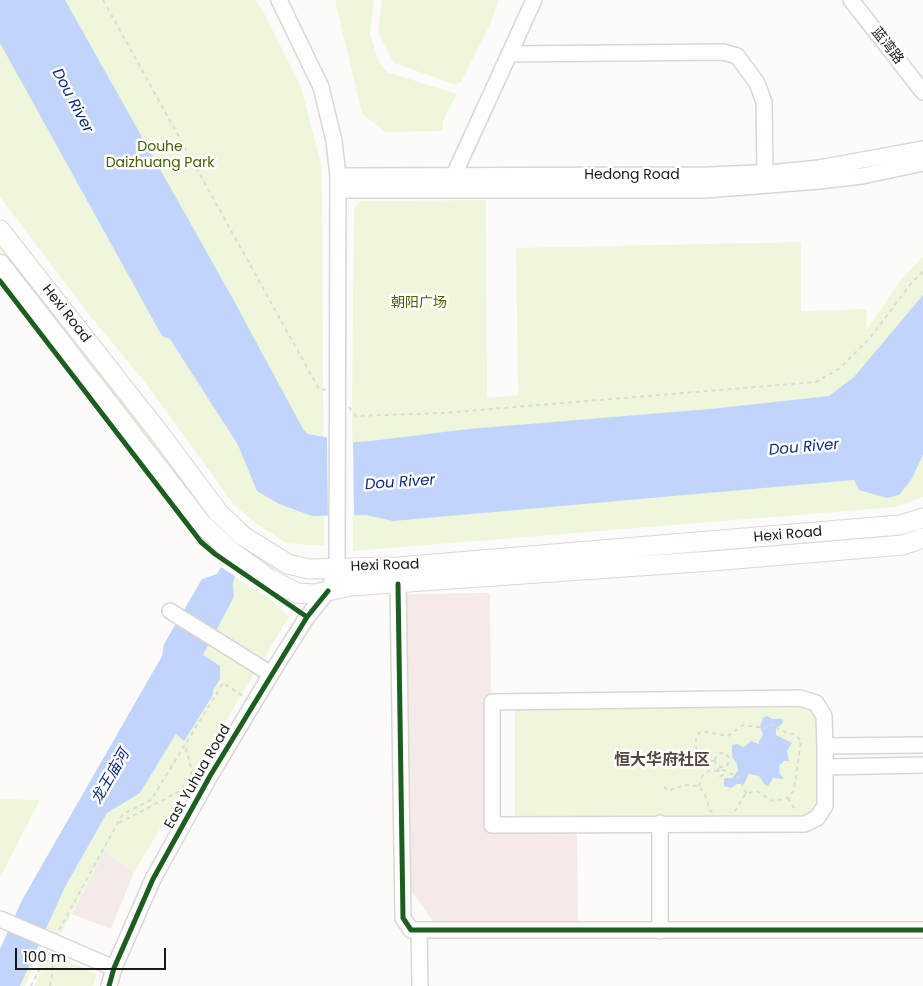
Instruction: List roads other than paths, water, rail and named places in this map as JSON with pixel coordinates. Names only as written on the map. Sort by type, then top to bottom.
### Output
[{"type":"main road","name":"Hexi Road","points":[[0,230],[160,434],[218,512],[243,536],[288,564],[309,569],[398,567],[900,525],[923,518]]},
{"type":"main road","name":"Hexi Road","points":[[0,264],[202,524],[232,552],[268,578],[297,593],[328,592],[350,586],[778,556],[903,545],[923,538]]},
{"type":"street","points":[[279,0],[321,86],[334,141],[339,183]]},
{"type":"street","points":[[453,177],[534,0]]},
{"type":"street","name":"蓝湾路","points":[[851,0],[923,92]]},
{"type":"street","points":[[509,54],[724,52],[737,56],[757,83],[764,102],[765,172]]},
{"type":"street","name":"Hedong Road","points":[[339,183],[453,177],[765,172],[819,168],[923,149]]},
{"type":"street","name":"Hedong Road","points":[[339,183],[706,190],[778,186],[836,179],[923,163]]},
{"type":"street","name":"East Yuhua Road","points":[[109,986],[114,968],[153,880],[210,776],[271,674],[307,617],[328,592],[337,568],[339,183]]},
{"type":"street","points":[[398,584],[402,918],[411,930],[923,930]]},
{"type":"street","points":[[170,611],[271,674]]},
{"type":"street","points":[[800,698],[816,703],[824,716],[825,746],[825,806],[817,818],[805,824],[492,825],[492,702],[800,698]]},
{"type":"street","points":[[825,746],[923,745]]},
{"type":"street","points":[[826,767],[923,766]]},
{"type":"street","points":[[660,823],[660,931]]},
{"type":"street","points":[[0,919],[54,937],[114,968]]},
{"type":"street","points":[[419,930],[420,986]]},
{"type":"water","name":"Dou River","points":[[0,0],[65,0],[233,299],[303,429],[308,434],[353,442],[371,441],[468,429],[710,409],[829,396],[854,377],[923,295],[923,455],[911,480],[899,495],[887,498],[859,490],[854,480],[393,521],[366,515],[312,516],[279,504],[257,491],[238,445],[170,339],[162,336],[0,43]]},
{"type":"water","name":"龙王庙河","points":[[221,567],[235,576],[233,583],[234,597],[203,655],[220,666],[220,679],[213,690],[213,695],[184,741],[176,734],[140,793],[107,813],[65,887],[20,986],[0,986],[0,949],[22,900],[162,656],[164,644],[202,579],[217,574]]},
{"type":"water","points":[[767,716],[773,719],[783,719],[782,724],[776,728],[776,735],[792,743],[787,751],[789,761],[784,761],[779,766],[780,774],[784,779],[773,778],[768,786],[765,785],[759,776],[749,774],[744,784],[737,784],[731,788],[724,786],[724,778],[732,778],[738,771],[737,764],[732,757],[732,745],[737,744],[744,747],[751,741],[758,744],[763,734],[760,727],[763,718]]},
{"type":"district","name":"恒大华府社区","points":[[662,761]]},
{"type":"park label","name":"Douhe Daizhuang Park","points":[[160,156]]},
{"type":"park label","name":"朝阳广场","points":[[419,303]]}]
